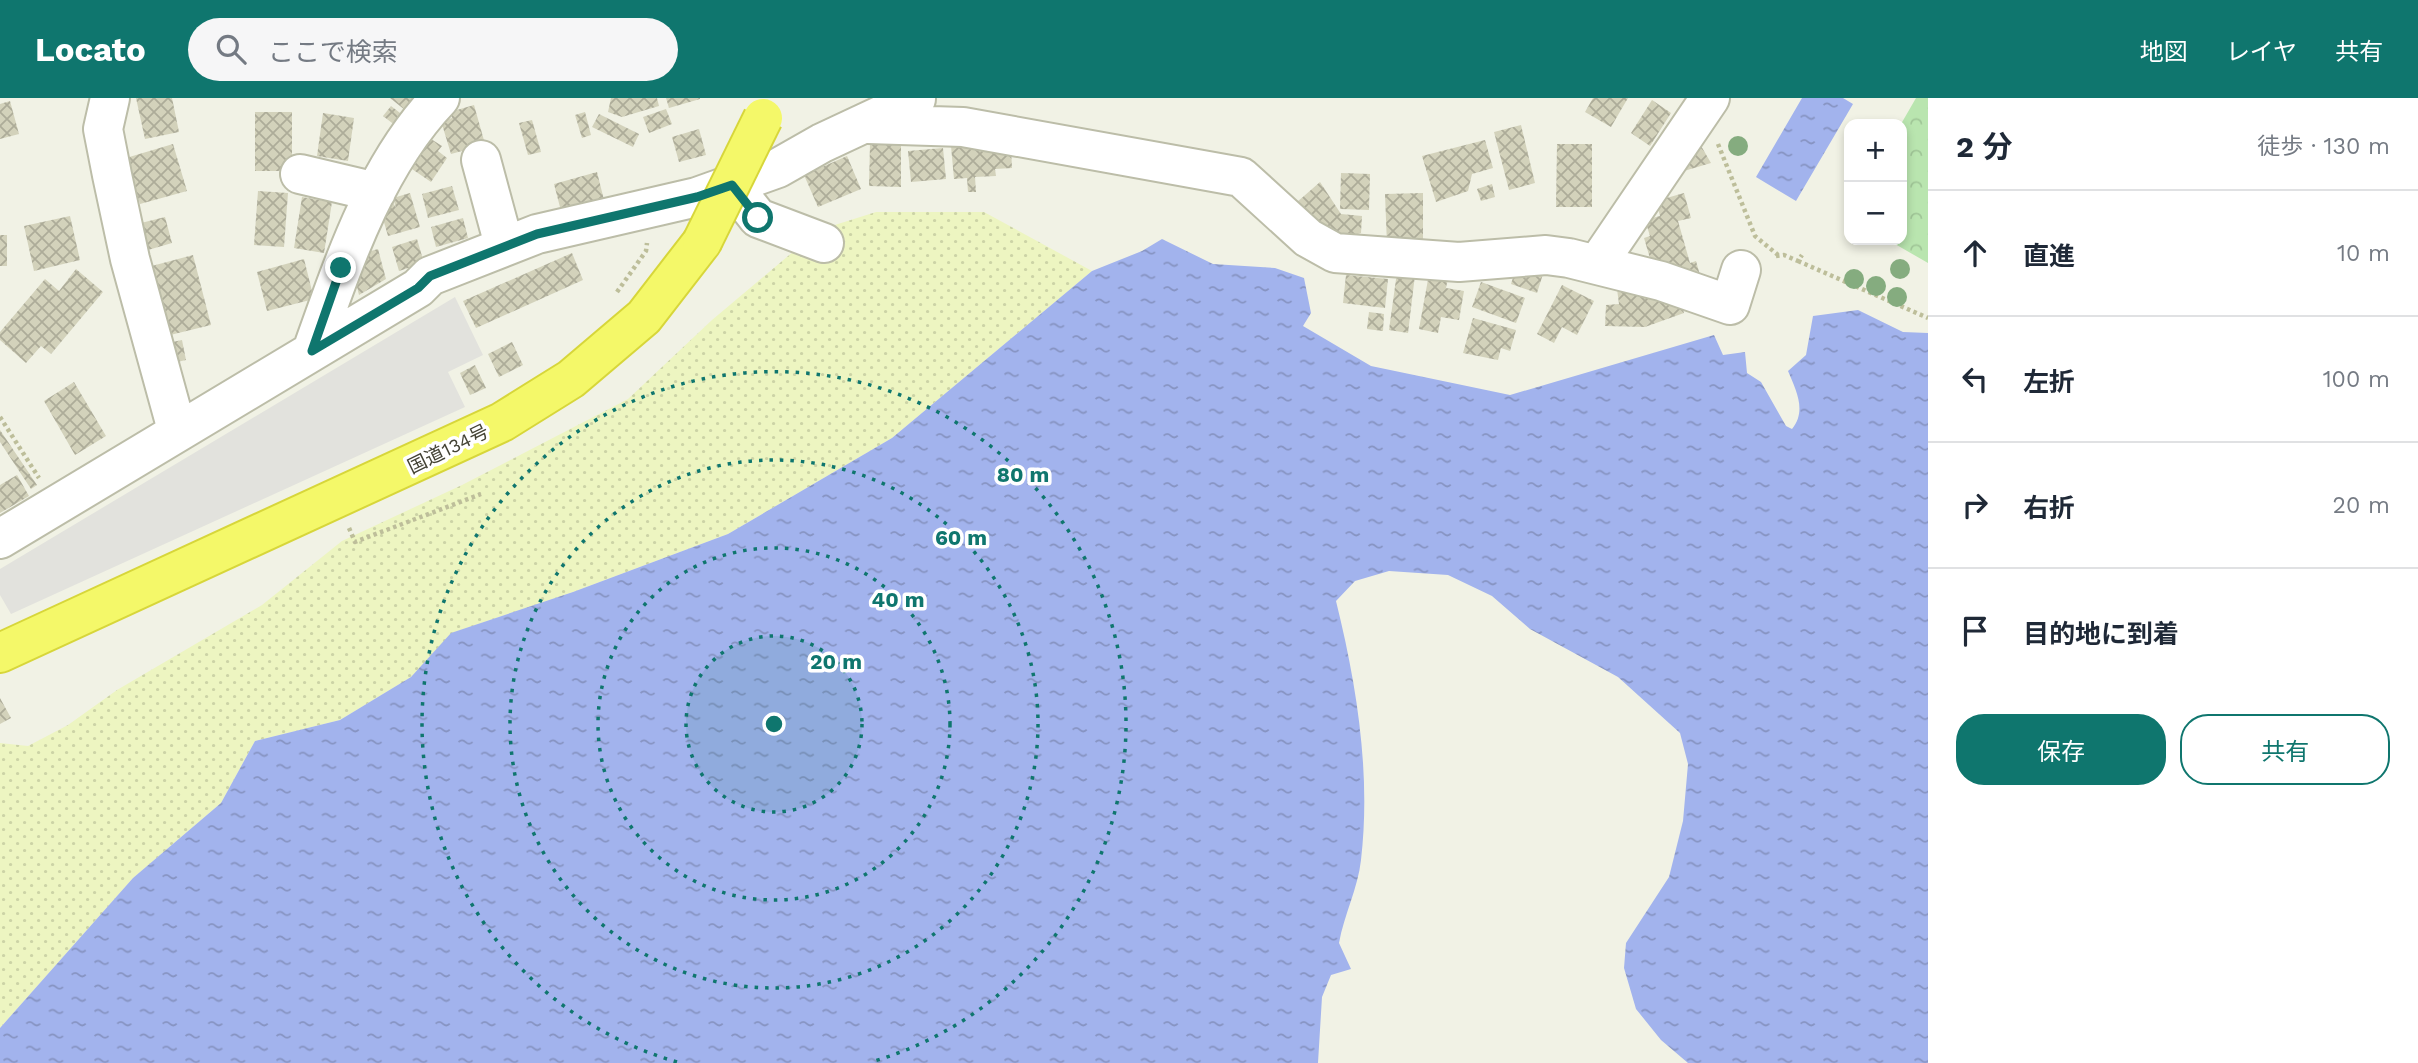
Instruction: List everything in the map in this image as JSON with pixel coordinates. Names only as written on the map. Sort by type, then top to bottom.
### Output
[{"type":"highway","name":"国道134号","points":[[0,653],[502,422],[571,379],[644,317],[702,242],[767,108]]},
{"type":"street","points":[[110,98],[103,129],[112,175],[130,259],[177,430]]},
{"type":"street","points":[[312,351],[341,268],[376,192],[424,115],[440,98]]},
{"type":"street","points":[[0,539],[177,430],[418,288],[430,276],[537,234],[697,197],[732,185],[778,168],[916,99]]},
{"type":"street","points":[[1598,263],[1700,101]]},
{"type":"street","points":[[863,124],[963,127],[1241,177],[1308,238],[1335,253],[1459,262],[1546,256],[1598,263],[1730,305],[1741,270]]},
{"type":"street","points":[[481,160],[504,245]]},
{"type":"street","points":[[300,174],[376,192]]},
{"type":"street","points":[[732,185],[758,218],[824,243]]},
{"type":"path","points":[[1700,101],[1755,236],[1778,255]]},
{"type":"path","points":[[1798,261],[1928,318]]},
{"type":"path","points":[[0,417],[57,506]]},
{"type":"path","points":[[347,523],[355,542],[481,494]]},
{"type":"green space","points":[[1916,98],[1928,98],[1928,263],[1897,245],[1907,245],[1907,119],[1904,119]]},
{"type":"sand","points":[[876,212],[984,212],[1092,271],[892,438],[728,534],[573,592],[452,633],[411,677],[340,720],[255,741],[221,803],[133,878],[0,1028],[0,743],[28,746],[68,725],[117,690],[262,605],[342,541],[462,485],[628,399],[712,320],[819,230]]},
{"type":"shaded area","points":[[455,297],[483,355],[448,372],[465,407],[11,614],[0,595],[0,569]]},
{"type":"water","points":[[1802,98],[1843,98],[1853,104],[1796,201],[1756,177]]},
{"type":"water","points":[[1162,239],[1213,264],[1275,268],[1304,278],[1311,313],[1303,326],[1371,366],[1510,395],[1714,335],[1723,355],[1745,352],[1747,373],[1761,382],[1786,426],[1792,429],[1799,415],[1799,400],[1788,371],[1806,355],[1813,316],[1858,310],[1903,332],[1928,333],[1928,1063],[1688,1063],[1661,1040],[1636,1009],[1624,968],[1626,943],[1669,877],[1683,821],[1688,764],[1680,733],[1618,677],[1530,629],[1492,596],[1448,575],[1389,571],[1355,581],[1336,601],[1360,730],[1364,828],[1359,870],[1339,943],[1351,969],[1331,975],[1322,997],[1318,1063],[0,1063],[0,1028],[133,878],[221,803],[255,741],[340,720],[411,677],[451,633],[573,592],[728,534],[892,438],[1092,271],[1142,251]]},
{"type":"building","points":[[136,98],[172,98],[179,132],[145,139]]},
{"type":"building","points":[[390,98],[422,98],[410,114]]},
{"type":"building","points":[[611,98],[657,98],[659,106],[622,117],[608,112]]},
{"type":"building","points":[[666,98],[700,98],[700,99],[669,108]]},
{"type":"building","points":[[1593,98],[1628,98],[1611,127],[1585,112]]},
{"type":"building","points":[[1652,100],[1671,113],[1650,146],[1631,133]]},
{"type":"building","points":[[10,101],[19,134],[0,139],[0,104]]},
{"type":"building","points":[[474,105],[487,151],[464,158],[462,151],[451,154],[441,121],[452,118],[450,112]]},
{"type":"building","points":[[391,106],[404,116],[396,126],[383,116]]},
{"type":"building","points":[[666,109],[672,124],[649,133],[643,117]]},
{"type":"building","points":[[255,112],[292,112],[292,171],[255,171]]},
{"type":"building","points":[[585,112],[591,135],[582,138],[575,115]]},
{"type":"building","points":[[323,113],[354,118],[348,161],[317,156]]},
{"type":"building","points":[[599,114],[639,134],[633,147],[592,127]]},
{"type":"building","points":[[532,120],[541,152],[528,155],[519,123]]},
{"type":"building","points":[[1521,125],[1535,183],[1509,190],[1494,132]]},
{"type":"building","points":[[699,129],[706,155],[679,162],[672,137]]},
{"type":"building","points":[[431,139],[442,146],[438,151],[447,158],[431,182],[412,169]]},
{"type":"building","points":[[1697,139],[1711,163],[1684,171]]},
{"type":"building","points":[[1485,140],[1493,168],[1472,174],[1468,191],[1436,202],[1422,156]]},
{"type":"building","points":[[870,143],[901,144],[901,187],[869,186]]},
{"type":"building","points":[[173,144],[187,191],[140,204],[126,158]]},
{"type":"building","points":[[1557,144],[1592,144],[1592,207],[1556,207]]},
{"type":"building","points":[[951,146],[1011,148],[1012,168],[995,169],[996,176],[975,177],[976,192],[968,192],[967,178],[954,179]]},
{"type":"building","points":[[943,148],[946,179],[911,182],[908,151]]},
{"type":"building","points":[[847,156],[861,189],[818,207],[804,175]]},
{"type":"building","points":[[597,172],[604,200],[561,211],[554,184]]},
{"type":"building","points":[[1341,173],[1370,174],[1369,210],[1340,209]]},
{"type":"building","points":[[1320,182],[1341,214],[1362,216],[1361,233],[1340,240],[1296,203]]},
{"type":"building","points":[[1492,184],[1495,197],[1481,201],[1477,189]]},
{"type":"building","points":[[452,186],[459,210],[428,218],[422,194]]},
{"type":"building","points":[[258,191],[288,193],[284,247],[254,245]]},
{"type":"building","points":[[410,193],[420,227],[388,236],[381,212],[389,210],[387,204],[393,202],[396,208],[393,198]]},
{"type":"building","points":[[1423,193],[1423,244],[1387,245],[1385,194]]},
{"type":"building","points":[[1684,193],[1691,218],[1678,221],[1690,263],[1696,261],[1700,275],[1654,272],[1644,238],[1650,236],[1645,220],[1660,216],[1656,201]]},
{"type":"building","points":[[302,197],[332,202],[324,253],[294,248]]},
{"type":"building","points":[[70,216],[80,260],[34,271],[24,226]]},
{"type":"building","points":[[165,217],[172,243],[148,250],[141,223]]},
{"type":"building","points":[[463,218],[468,238],[436,247],[431,227]]},
{"type":"building","points":[[0,235],[7,235],[7,266],[0,266]]},
{"type":"building","points":[[417,239],[424,263],[399,271],[392,247]]},
{"type":"building","points":[[378,249],[386,279],[359,295],[356,283],[364,253]]},
{"type":"building","points":[[572,253],[583,280],[476,328],[463,301]]},
{"type":"building","points":[[193,255],[211,325],[166,336],[148,267]]},
{"type":"building","points":[[304,259],[314,299],[267,311],[257,272]]},
{"type":"building","points":[[1517,265],[1543,274],[1537,293],[1511,284]]},
{"type":"building","points":[[76,269],[103,292],[51,354],[41,346],[26,363],[0,340],[0,332],[45,279],[59,291]]},
{"type":"building","points":[[1397,272],[1415,275],[1408,333],[1389,330]]},
{"type":"building","points":[[1429,274],[1448,278],[1446,288],[1464,291],[1459,320],[1441,317],[1438,333],[1419,329]]},
{"type":"building","points":[[1346,275],[1388,279],[1385,308],[1343,303]]},
{"type":"building","points":[[1481,282],[1525,298],[1516,323],[1472,307]]},
{"type":"building","points":[[1562,285],[1594,301],[1577,335],[1562,327],[1554,343],[1537,334]]},
{"type":"building","points":[[1617,289],[1680,298],[1684,313],[1645,327],[1605,326],[1606,305],[1619,304]]},
{"type":"building","points":[[1369,312],[1384,314],[1383,331],[1367,329]]},
{"type":"building","points":[[1473,318],[1516,330],[1510,351],[1501,348],[1498,360],[1463,353]]},
{"type":"building","points":[[182,340],[186,360],[168,364],[163,344]]},
{"type":"building","points":[[512,342],[523,365],[499,377],[488,354]]},
{"type":"building","points":[[475,365],[486,388],[470,395],[460,373]]},
{"type":"building","points":[[74,382],[106,436],[75,455],[44,401]]},
{"type":"building","points":[[0,430],[37,485],[31,489],[0,442]]},
{"type":"building","points":[[17,475],[29,496],[0,513],[0,485]]},
{"type":"building","points":[[0,698],[11,718],[0,724]]},
{"type":"route","points":[[341,268],[312,351],[418,288],[430,276],[537,234],[697,197],[732,185],[758,218]]}]
